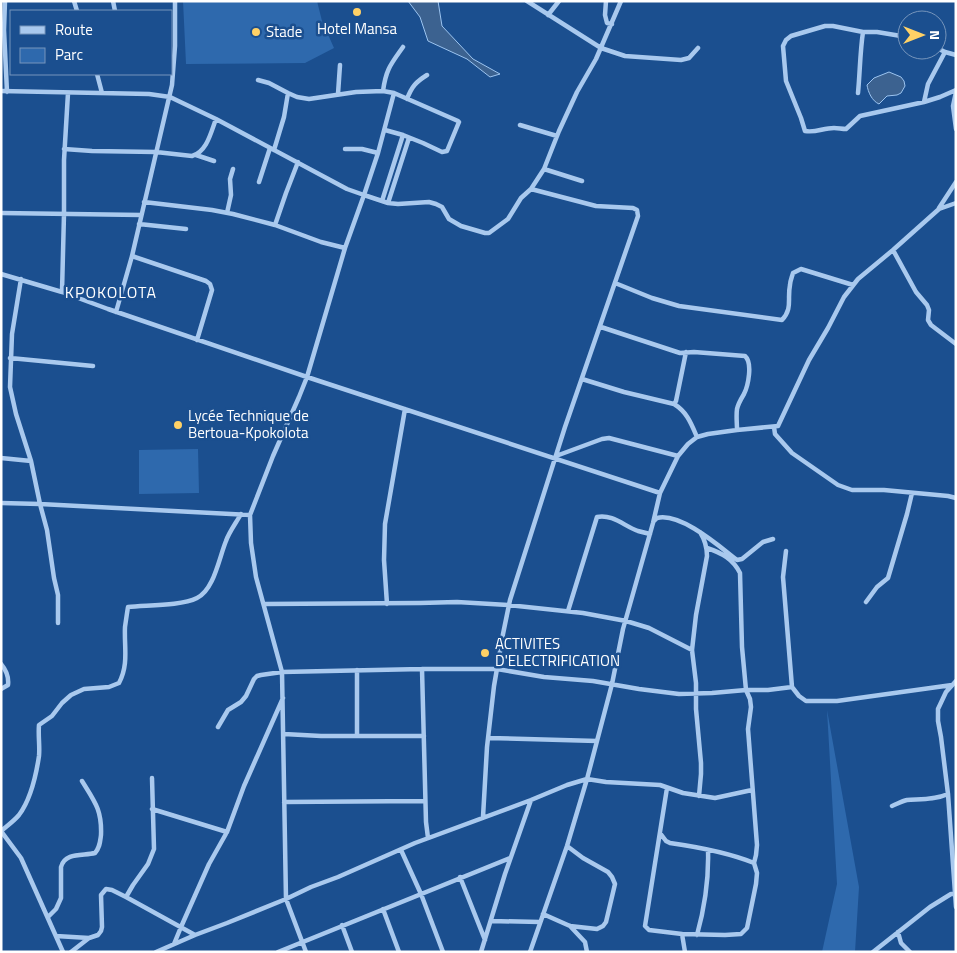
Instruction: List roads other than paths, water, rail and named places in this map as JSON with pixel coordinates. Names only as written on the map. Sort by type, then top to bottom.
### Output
[{"type":"street","points":[[5,1],[4,91],[149,94],[170,97],[216,119],[347,189],[388,203],[429,202],[436,204],[442,207],[449,219],[461,226],[485,233],[490,233],[508,219],[544,169],[577,92],[601,48],[621,1]]},
{"type":"street","points":[[116,312],[132,256],[170,97],[175,65],[175,1]]},
{"type":"street","points":[[527,1],[601,48],[625,56],[681,60],[689,58],[698,48]]},
{"type":"street","points":[[548,15],[559,1]]},
{"type":"street","points":[[606,1],[605,15],[607,23],[612,24]]},
{"type":"street","points":[[897,36],[825,26],[791,36],[786,40],[783,46],[786,82],[805,131],[821,131],[833,128],[846,129],[860,116],[924,102],[956,91]]},
{"type":"street","points":[[858,93],[863,32]]},
{"type":"street","points":[[383,91],[388,67],[403,47]]},
{"type":"street","points":[[924,102],[928,84],[941,60]]},
{"type":"street","points":[[338,94],[340,65]]},
{"type":"street","points":[[97,75],[102,93]]},
{"type":"street","points":[[407,98],[418,81],[427,75]]},
{"type":"street","points":[[258,80],[269,83],[297,97],[309,98],[383,91],[394,93],[459,122],[445,152],[403,135],[385,130]]},
{"type":"street","points":[[956,91],[953,106],[956,129]]},
{"type":"street","points":[[62,292],[64,149],[68,92]]},
{"type":"street","points":[[259,182],[284,117],[288,93]]},
{"type":"street","points":[[306,952],[286,899],[282,672],[256,577],[251,543],[250,515],[307,377],[345,248],[378,153],[394,93]]},
{"type":"street","points":[[64,149],[156,152],[188,156],[196,154],[203,149],[216,119]]},
{"type":"street","points":[[520,125],[557,136]]},
{"type":"street","points":[[382,200],[403,135]]},
{"type":"street","points":[[388,203],[409,138]]},
{"type":"street","points":[[345,149],[378,153]]},
{"type":"street","points":[[196,154],[214,160]]},
{"type":"street","points":[[276,225],[298,162]]},
{"type":"street","points":[[227,213],[231,195],[230,179],[233,169]]},
{"type":"street","points":[[544,169],[582,181]]},
{"type":"street","points":[[530,952],[567,846],[587,779],[660,493],[678,456],[697,437],[737,430],[778,426],[809,360],[853,285],[939,209],[956,182]]},
{"type":"street","points":[[483,817],[488,738],[508,605],[555,457],[638,216],[638,210],[633,208],[596,206],[531,189]]},
{"type":"street","points":[[144,202],[227,213],[276,225],[321,242],[345,248]]},
{"type":"street","points":[[939,209],[956,203]]},
{"type":"street","points":[[1,213],[141,215]]},
{"type":"street","points":[[140,224],[186,229]]},
{"type":"street","points":[[893,250],[916,292],[927,304],[929,310],[928,320],[931,325],[956,344]]},
{"type":"street","points":[[132,256],[210,284],[212,290],[197,340]]},
{"type":"street","points":[[615,283],[652,298],[679,306],[782,320],[787,315],[790,304],[789,286],[793,274],[801,269],[853,285]]},
{"type":"street","points":[[1,274],[62,292],[307,377],[660,493]]},
{"type":"street","points":[[22,279],[12,334],[10,387],[16,414],[31,461],[47,530],[58,595],[58,623]]},
{"type":"street","points":[[601,326],[680,353],[694,352],[745,356],[748,358],[748,382],[737,410],[737,430]]},
{"type":"street","points":[[674,404],[686,352]]},
{"type":"street","points":[[10,358],[93,366]]},
{"type":"street","points":[[582,379],[624,392],[674,404],[689,417],[697,437]]},
{"type":"street","points":[[387,604],[384,560],[385,524],[405,409]]},
{"type":"street","points":[[774,427],[775,434],[792,453],[838,485],[852,490],[884,490],[956,498]]},
{"type":"street","points":[[555,457],[608,438],[678,456]]},
{"type":"street","points":[[1,458],[31,461]]},
{"type":"street","points":[[866,602],[877,587],[888,578],[912,493]]},
{"type":"street","points":[[1,503],[250,515]]},
{"type":"street","points":[[63,952],[21,858],[1,831],[20,814],[28,799],[35,778],[39,755],[40,725],[52,716],[71,695],[84,689],[119,683],[124,674],[126,652],[125,628],[128,607],[179,603],[196,599],[202,595],[210,585],[226,540],[241,514]]},
{"type":"street","points":[[568,611],[596,517],[613,518],[637,531],[650,534]]},
{"type":"street","points":[[653,522],[657,518],[668,517],[700,532],[737,560],[742,559],[763,542],[773,539]]},
{"type":"street","points":[[698,796],[702,774],[692,650],[707,548],[705,539],[700,532]]},
{"type":"street","points":[[667,788],[646,926],[648,930],[682,934],[738,935],[747,928],[756,884],[754,863],[757,845],[748,729],[750,698],[746,690],[742,647],[740,574],[736,565],[720,553],[707,548]]},
{"type":"street","points":[[786,551],[783,577],[792,687],[799,696],[806,701],[837,701],[954,683]]},
{"type":"street","points":[[264,604],[457,602],[568,611],[626,621],[649,628],[692,650]]},
{"type":"street","points":[[1,664],[6,670],[8,680],[8,685],[1,689]]},
{"type":"street","points":[[422,669],[428,838]]},
{"type":"street","points":[[218,727],[228,710],[241,702],[246,696],[257,676],[282,672],[497,669],[544,677],[593,681],[671,693],[768,690],[792,687]]},
{"type":"street","points":[[357,670],[357,736]]},
{"type":"street","points":[[954,683],[946,692],[938,709],[938,721],[954,843],[954,894],[956,907]]},
{"type":"street","points":[[174,944],[209,864],[227,832],[244,786],[283,697]]},
{"type":"street","points":[[284,734],[424,736]]},
{"type":"street","points":[[488,738],[597,741]]},
{"type":"street","points":[[126,896],[152,857],[154,849],[152,778]]},
{"type":"street","points":[[156,952],[195,935],[227,924],[428,838],[531,800],[567,784],[587,779],[660,785],[698,796],[720,798],[752,790]]},
{"type":"street","points":[[48,917],[56,909],[61,898],[62,862],[74,855],[95,853],[100,848],[102,822],[99,810],[82,781]]},
{"type":"street","points":[[892,806],[907,800],[948,794]]},
{"type":"street","points":[[481,952],[510,858],[531,800]]},
{"type":"street","points":[[284,802],[426,801]]},
{"type":"street","points":[[152,809],[227,832]]},
{"type":"street","points":[[659,832],[670,843],[740,857],[754,863]]},
{"type":"street","points":[[543,914],[570,926],[597,929],[606,922],[615,884],[612,877],[608,872],[583,858],[567,846]]},
{"type":"street","points":[[400,850],[421,894],[443,952]]},
{"type":"street","points":[[697,935],[706,902],[709,865],[708,850]]},
{"type":"street","points":[[278,952],[510,858]]},
{"type":"street","points":[[460,877],[485,940]]},
{"type":"street","points":[[71,952],[101,931],[101,895],[106,890],[112,890],[126,896],[195,935]]},
{"type":"street","points":[[873,952],[930,907],[954,894]]},
{"type":"street","points":[[383,909],[399,952]]},
{"type":"street","points":[[491,921],[540,922]]},
{"type":"street","points":[[342,925],[352,952]]},
{"type":"street","points":[[570,926],[585,942],[587,952]]},
{"type":"street","points":[[898,932],[901,943],[910,952]]},
{"type":"street","points":[[682,934],[685,952]]},
{"type":"street","points":[[56,936],[89,938]]},
{"type":"place","name":"Hotel Mansa","points":[[357,12]]},
{"type":"place","name":"Stade","points":[[256,32]]},
{"type":"place","name":"Lycée Technique de Bertoua-Kpokolota","points":[[178,425]]},
{"type":"place","name":"ACTIVITES D'ELECTRIFICATION","points":[[485,653]]},
{"type":"district","name":"KPOKOLOTA","points":[[111,292]]}]
